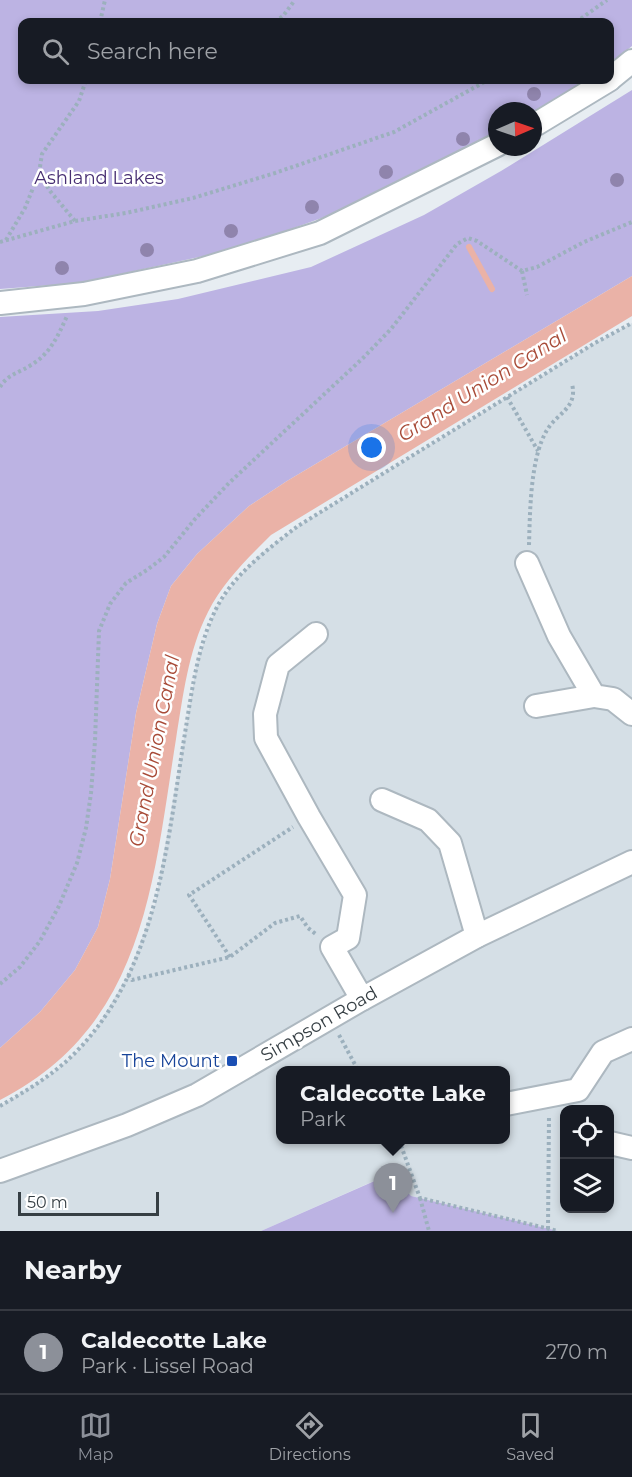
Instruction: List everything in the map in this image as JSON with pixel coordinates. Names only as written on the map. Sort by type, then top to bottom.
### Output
[{"type":"street","points":[[614,75],[632,61]]},
{"type":"street","points":[[542,120],[601,84]]},
{"type":"street","points":[[0,303],[84,294],[197,271],[320,233],[488,149]]},
{"type":"street","points":[[527,562],[559,636],[594,696]]},
{"type":"street","points":[[316,634],[278,665],[265,714],[266,738],[355,896],[348,938],[332,947],[362,999]]},
{"type":"street","points":[[536,706],[594,696],[613,699],[632,714]]},
{"type":"street","points":[[382,800],[428,820],[450,843],[477,936]]},
{"type":"street","name":"Simpson Road","points":[[0,1171],[127,1125],[197,1095],[362,999],[477,936],[632,862]]},
{"type":"street","points":[[510,1103],[549,1096],[581,1100],[603,1052],[632,1039]]},
{"type":"street","points":[[614,1144],[632,1148]]},
{"type":"path","points":[[101,18],[105,0]]},
{"type":"path","points":[[280,18],[295,0]]},
{"type":"path","points":[[582,18],[608,0]]},
{"type":"path","points":[[6,240],[25,208],[39,173],[42,154],[79,101],[86,84]]},
{"type":"path","points":[[0,242],[75,221],[126,213],[193,198],[394,132],[482,84]]},
{"type":"path","points":[[39,173],[50,191],[75,221]]},
{"type":"path","points":[[522,271],[537,267],[584,242],[632,222]]},
{"type":"path","points":[[0,984],[20,967],[40,941],[59,906],[77,863],[86,828],[91,793],[99,631],[110,604],[126,583],[164,557],[229,483],[332,390],[399,320],[458,244],[468,238],[477,241],[522,271],[526,295]]},
{"type":"path","points":[[0,387],[13,373],[30,366],[48,352],[68,315]]},
{"type":"path","points":[[527,562],[530,510],[539,452],[547,430],[562,416],[572,402],[574,391],[572,384]]},
{"type":"path","points":[[507,397],[539,452]]},
{"type":"path","points":[[230,957],[189,895],[309,817]]},
{"type":"path","points":[[128,975],[132,980],[230,957],[275,923],[300,916],[308,928],[332,947]]},
{"type":"path","points":[[330,1018],[355,1066]]},
{"type":"path","points":[[548,1229],[549,1096]]},
{"type":"path","points":[[400,1144],[429,1231]]},
{"type":"path","points":[[420,1198],[558,1231]]},
{"type":"shaded area","points":[[632,323],[632,1231],[558,1231],[411,1196],[400,1184],[394,1172],[261,1231],[0,1231],[0,1106],[53,1073],[75,1054],[96,1029],[128,975],[155,904],[197,663],[216,608],[258,556],[298,526],[595,343]]},
{"type":"green space","name":"Ashland Lakes","points":[[0,0],[632,0],[632,46],[614,61],[614,18],[18,18],[18,84],[582,84],[542,109],[542,102],[488,102],[488,141],[371,200],[236,249],[79,283],[0,289]]},
{"type":"green space","points":[[632,90],[632,276],[287,481],[249,506],[197,554],[171,586],[157,624],[136,713],[110,879],[98,927],[75,970],[40,1012],[0,1048],[0,317],[98,311],[178,299],[311,267],[424,215],[525,156],[542,156],[542,146]]},
{"type":"green space","points":[[395,1172],[400,1184],[411,1196],[558,1231],[261,1231]]},
{"type":"water","name":"Grand Union Canal","points":[[632,276],[632,316],[271,535],[228,581],[208,612],[191,658],[159,845],[148,897],[134,945],[113,991],[85,1032],[48,1069],[0,1100],[0,1048],[40,1012],[75,970],[98,927],[110,879],[136,713],[157,624],[171,586],[197,554],[249,506],[287,481]]},
{"type":"waterway","points":[[469,247],[492,289]]},
{"type":"place","name":"The Mount","points":[[232,1061]]},
{"type":"place","name":"Caldecotte Lake","points":[[393,1213]]}]
